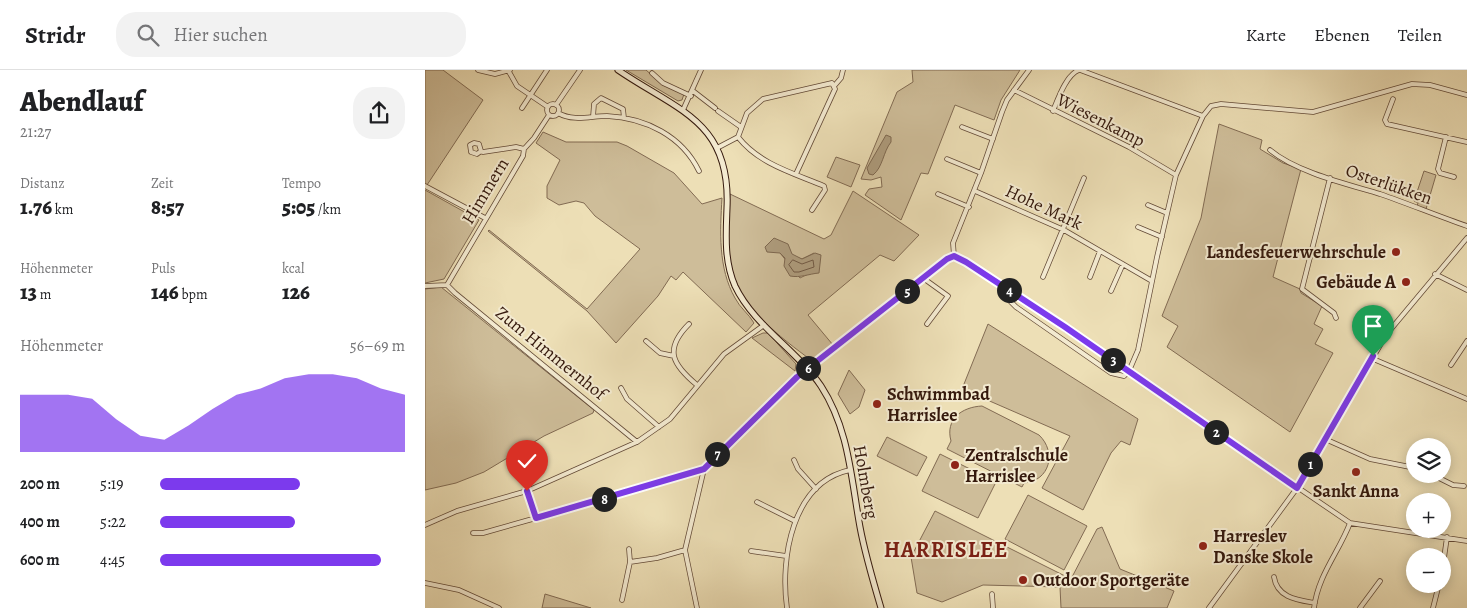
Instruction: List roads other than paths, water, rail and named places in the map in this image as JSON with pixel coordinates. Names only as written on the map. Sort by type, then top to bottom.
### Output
[{"type":"street","points":[[478,70],[489,74],[509,70],[513,83],[548,107],[556,105],[580,70]]},
{"type":"street","points":[[522,108],[547,70]]},
{"type":"street","points":[[618,70],[696,120],[717,148],[738,137],[750,109],[763,99],[829,83],[835,85]]},
{"type":"street","points":[[683,110],[691,96],[701,70]]},
{"type":"street","points":[[796,174],[843,70]]},
{"type":"street","points":[[954,256],[953,243],[975,191],[1002,112],[1014,90],[1029,70]]},
{"type":"street","points":[[1053,111],[1067,82],[1079,70],[1203,116]]},
{"type":"street","points":[[652,73],[663,83],[691,96]]},
{"type":"street","points":[[1003,286],[1009,300],[1016,307],[1111,373],[1124,376],[1129,372],[1142,336],[1161,237],[1176,176],[1203,116],[1211,106],[1221,104],[1313,112],[1412,84],[1430,85],[1467,95]]},
{"type":"street","name":"Wiesenkamp","points":[[1014,90],[1129,148],[1176,176]]},
{"type":"street","points":[[693,91],[741,127]]},
{"type":"street","points":[[593,117],[594,104],[601,98],[623,109],[624,118]]},
{"type":"street","points":[[1393,99],[1385,120],[1387,124],[1423,134],[1467,142]]},
{"type":"street","points":[[556,105],[558,113]]},
{"type":"street","points":[[548,107],[549,115],[553,116],[558,113]]},
{"type":"street","points":[[558,113],[572,119],[593,117],[624,118],[649,125],[675,139],[691,155],[699,171]]},
{"type":"street","name":"Himmern","points":[[447,285],[523,156],[524,149],[534,138],[549,115]]},
{"type":"street","points":[[962,127],[993,139]]},
{"type":"street","points":[[738,137],[760,159],[824,186],[825,190],[812,210]]},
{"type":"street","points":[[1446,137],[1437,169],[1440,173],[1454,176]]},
{"type":"street","points":[[481,151],[516,147],[524,149]]},
{"type":"street","name":"Holmberg","points":[[717,148],[727,183],[726,240],[729,269],[740,296],[807,368],[821,386],[843,430],[863,541],[881,608]]},
{"type":"street","name":"Osterlükken","points":[[1270,150],[1281,159],[1330,178],[1467,226]]},
{"type":"street","points":[[947,159],[981,173]]},
{"type":"street","points":[[1043,277],[1084,178]]},
{"type":"street","name":"Osterlükken","points":[[1330,178],[1303,289],[1334,313],[1336,318]]},
{"type":"street","points":[[425,186],[485,218]]},
{"type":"street","name":"Hohe Mark","points":[[975,191],[1064,230],[1152,281]]},
{"type":"street","points":[[938,194],[969,207]]},
{"type":"street","points":[[1148,205],[1167,213]]},
{"type":"street","points":[[1138,227],[1161,237]]},
{"type":"street","points":[[1209,608],[1297,488],[1386,335],[1467,238]]},
{"type":"street","points":[[1090,277],[1101,251]]},
{"type":"street","points":[[697,608],[685,550],[704,469],[717,454],[807,368],[947,259],[954,256]]},
{"type":"street","points":[[954,256],[1003,286],[1297,488],[1350,522],[1366,527],[1406,532]]},
{"type":"street","points":[[1111,291],[1123,264]]},
{"type":"street","points":[[1435,274],[1467,290]]},
{"type":"street","points":[[923,278],[948,296],[927,324]]},
{"type":"street","points":[[425,286],[447,285]]},
{"type":"street","name":"Zum Himmernhof","points":[[447,285],[637,442]]},
{"type":"street","points":[[689,324],[681,334],[674,356],[678,368],[697,385]]},
{"type":"street","points":[[425,525],[457,511],[527,491],[637,442],[659,428],[679,409],[724,354],[765,325]]},
{"type":"street","points":[[646,341],[660,353],[674,356]]},
{"type":"street","points":[[1451,366],[1467,341]]},
{"type":"street","points":[[1371,358],[1467,399]]},
{"type":"street","points":[[621,388],[627,399],[659,428]]},
{"type":"street","points":[[1325,439],[1370,459],[1406,466]]},
{"type":"street","points":[[795,460],[798,469],[816,489]]},
{"type":"street","points":[[473,533],[536,518],[704,469]]},
{"type":"street","points":[[787,608],[783,578],[785,556],[795,521],[816,489],[831,475],[850,470]]},
{"type":"street","points":[[1449,483],[1464,486]]},
{"type":"street","points":[[527,491],[536,518]]},
{"type":"street","points":[[757,502],[795,521]]},
{"type":"street","points":[[1274,577],[1278,589],[1284,594],[1290,598],[1315,606],[1324,572],[1345,537],[1350,522]]},
{"type":"street","points":[[1451,538],[1467,541]]},
{"type":"street","points":[[622,600],[630,562],[629,549]]},
{"type":"street","points":[[630,562],[657,558],[685,550]]},
{"type":"street","points":[[751,550],[785,556]]},
{"type":"street","points":[[1360,608],[1379,581]]},
{"type":"street","points":[[425,583],[459,590],[499,608]]},
{"type":"street","points":[[1433,608],[1437,593]]},
{"type":"street","points":[[992,594],[993,608]]},
{"type":"water","points":[[886,135],[891,137],[891,142],[876,172],[873,175],[869,174],[867,168]]},
{"type":"water","points":[[774,238],[788,244],[792,254],[802,259],[815,253],[821,255],[819,273],[790,276],[784,266],[785,258],[780,253],[767,252],[765,247]]},
{"type":"place","name":"Landesfeuerwehrschule","points":[[1396,252]]},
{"type":"place","name":"Gebäude A","points":[[1406,282]]},
{"type":"place","name":"Schwimmbad Harrislee","points":[[877,404]]},
{"type":"place","name":"Zentralschule Harrislee","points":[[955,465]]},
{"type":"place","name":"Sankt Anna","points":[[1356,472]]},
{"type":"place","name":"Harreslev Danske Skole","points":[[1203,546]]},
{"type":"place","name":"Outdoor Sportgeräte","points":[[1023,580]]},
{"type":"district","name":"HARRISLEE","points":[[946,549]]}]
